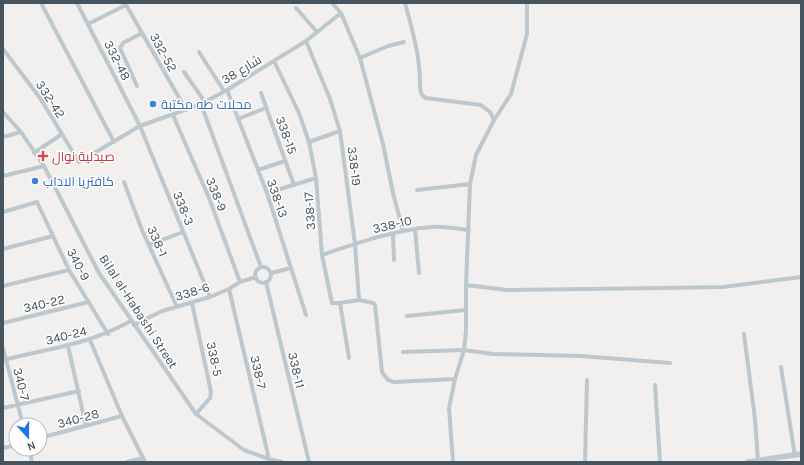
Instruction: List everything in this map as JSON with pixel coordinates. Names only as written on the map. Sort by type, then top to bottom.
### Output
[{"type":"street","points":[[41,3],[114,142]]},
{"type":"street","name":"332-48","points":[[77,3],[140,126]]},
{"type":"street","points":[[332,3],[341,13],[360,58],[383,144],[393,193],[403,231]]},
{"type":"street","points":[[336,7],[340,3]]},
{"type":"street","points":[[405,3],[418,58],[420,90],[422,95],[426,98],[481,105],[488,109],[494,120]]},
{"type":"street","points":[[453,462],[448,408],[455,378],[464,350],[466,331],[465,310],[470,184],[476,155],[494,120],[510,94],[520,63],[527,34],[527,3]]},
{"type":"street","points":[[88,24],[126,4]]},
{"type":"street","name":"332-52","points":[[126,4],[186,110]]},
{"type":"street","points":[[296,8],[317,32]]},
{"type":"street","name":"شارع 38","points":[[79,162],[140,126],[173,116],[203,103],[306,41],[341,13]]},
{"type":"street","points":[[137,86],[120,48],[123,43],[142,33]]},
{"type":"street","name":"338-19","points":[[306,41],[330,99],[340,131],[355,244],[359,300]]},
{"type":"street","points":[[360,58],[388,46],[404,42]]},
{"type":"street","name":"332-42","points":[[3,49],[8,58],[40,98],[79,162]]},
{"type":"street","name":"338-13","points":[[199,52],[225,90],[238,119],[267,193],[306,315]]},
{"type":"street","points":[[3,61],[8,58]]},
{"type":"street","name":"338-17","points":[[274,61],[300,113],[309,142],[316,178],[322,255],[332,303],[340,303]]},
{"type":"street","points":[[184,72],[203,103],[261,267]]},
{"type":"street","name":"338-15","points":[[261,93],[294,184]]},
{"type":"street","points":[[238,119],[266,108]]},
{"type":"street","name":"Bilal al-Habashi Street","points":[[3,112],[21,132],[44,166],[99,273],[196,414],[244,450],[282,462]]},
{"type":"street","name":"338-9","points":[[173,116],[209,198],[240,282]]},
{"type":"street","name":"338-3","points":[[140,126],[210,297]]},
{"type":"street","points":[[309,142],[340,131]]},
{"type":"street","points":[[3,137],[21,132]]},
{"type":"street","points":[[34,153],[62,134]]},
{"type":"street","points":[[258,170],[286,161]]},
{"type":"street","points":[[3,176],[44,166]]},
{"type":"street","points":[[267,193],[316,178]]},
{"type":"street","name":"338-1","points":[[124,182],[149,245],[177,307]]},
{"type":"street","points":[[417,190],[470,184]]},
{"type":"street","name":"340-9","points":[[3,212],[37,202],[69,270],[108,334]]},
{"type":"street","name":"338-10","points":[[322,255],[403,231],[434,227],[469,230]]},
{"type":"street","points":[[415,229],[419,273]]},
{"type":"street","points":[[149,245],[183,232]]},
{"type":"street","points":[[393,233],[394,260]]},
{"type":"street","points":[[3,249],[53,236]]},
{"type":"street","points":[[261,267],[268,269],[271,273]]},
{"type":"street","points":[[261,267],[256,272],[256,277],[259,281],[266,282],[270,279],[271,273]]},
{"type":"street","points":[[271,273],[291,268]]},
{"type":"street","points":[[3,286],[69,270]]},
{"type":"street","name":"338-6","points":[[132,323],[162,311],[210,297],[229,289],[240,282],[256,277]]},
{"type":"street","points":[[466,285],[507,290],[723,287],[801,277]]},
{"type":"street","name":"338-11","points":[[266,282],[309,462]]},
{"type":"street","name":"338-7","points":[[229,289],[269,459]]},
{"type":"street","points":[[349,358],[340,303],[359,300],[373,303],[375,305],[382,372],[385,378],[394,382],[455,378]]},
{"type":"street","name":"340-22","points":[[3,323],[89,302]]},
{"type":"street","name":"338-5","points":[[192,303],[211,392],[210,398],[196,414]]},
{"type":"street","points":[[407,316],[465,310]]},
{"type":"street","name":"340-24","points":[[4,360],[90,340],[132,323]]},
{"type":"street","points":[[744,334],[755,419],[758,461]]},
{"type":"street","points":[[90,340],[122,416],[144,460],[126,462]]},
{"type":"street","points":[[68,346],[86,426]]},
{"type":"street","name":"340-7","points":[[3,348],[4,360],[20,417]]},
{"type":"street","points":[[403,352],[464,350],[493,354],[581,356],[670,363]]},
{"type":"street","points":[[748,462],[798,455],[781,367]]},
{"type":"street","points":[[585,462],[587,380]]},
{"type":"street","points":[[655,385],[660,462]]},
{"type":"street","points":[[3,408],[79,391]]},
{"type":"street","name":"340-28","points":[[48,436],[122,416]]},
{"type":"place","name":"محلات طه مكتبة","points":[[153,104]]},
{"type":"place","name":"صيدلية نوال","points":[[43,156]]},
{"type":"place","name":"كافتريا الاداب","points":[[35,181]]}]
